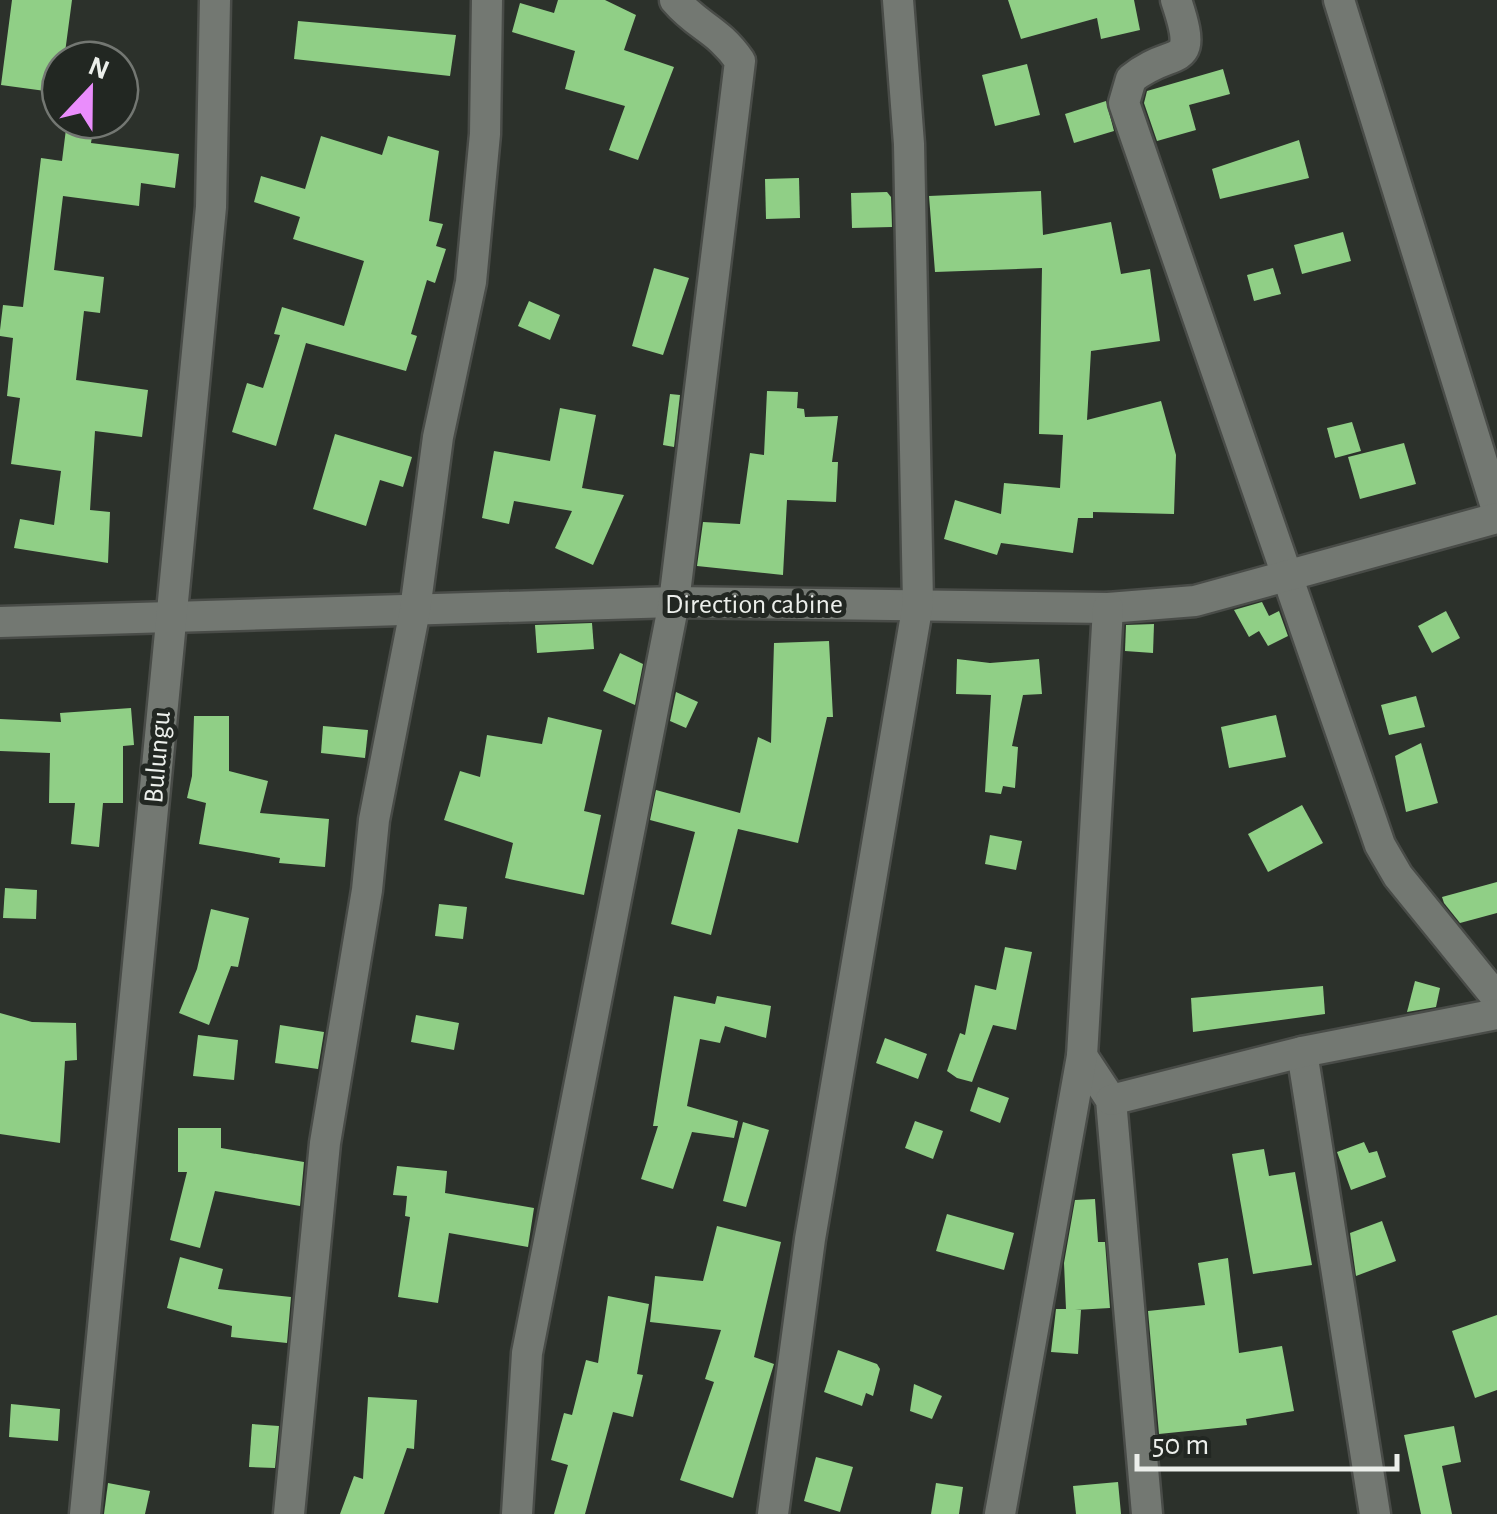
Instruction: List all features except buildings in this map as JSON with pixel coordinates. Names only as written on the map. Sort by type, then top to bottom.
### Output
[{"type":"street","name":"Bulungu","points":[[85,1514],[211,208],[215,0]]},
{"type":"street","points":[[289,1514],[325,1143],[368,890],[374,820],[415,610],[438,437],[470,282],[485,134],[487,0]]},
{"type":"street","points":[[517,1514],[528,1353],[674,602],[740,61],[723,36],[688,15],[675,0]]},
{"type":"street","points":[[773,1514],[810,1239],[918,603],[909,144],[898,0]]},
{"type":"street","points":[[1176,0],[1187,33],[1186,46],[1181,54],[1131,78],[1124,103],[1380,845],[1398,876],[1497,998]]},
{"type":"street","points":[[1339,0],[1497,510]]},
{"type":"street","name":"Direction cabine","points":[[0,622],[674,602],[1108,608],[1195,601],[1288,579],[1497,518]]},
{"type":"street","points":[[1000,1514],[1082,1056],[1108,608]]},
{"type":"street","points":[[1111,1100],[1302,1052],[1497,1014]]},
{"type":"street","points":[[1302,1052],[1375,1514]]},
{"type":"street","points":[[1082,1056],[1111,1100],[1147,1514]]}]
